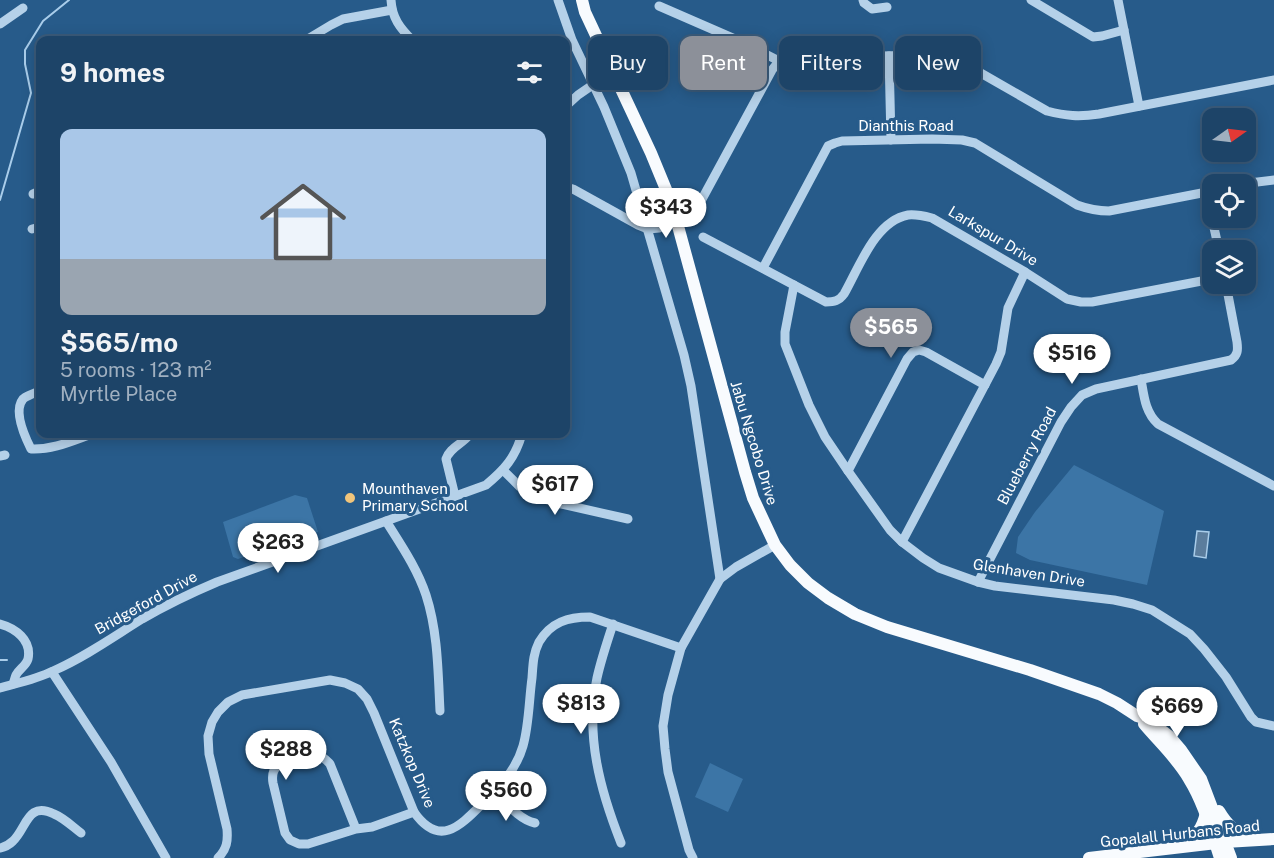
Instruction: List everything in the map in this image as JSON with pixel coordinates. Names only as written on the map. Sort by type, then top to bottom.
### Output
[{"type":"main road","name":"Jabu Ngcobo Drive","points":[[582,0],[585,12],[665,185],[677,221],[753,498],[775,545],[790,565],[808,583],[855,614],[887,627],[1030,670],[1099,694],[1137,716],[1177,761],[1190,780],[1220,843],[1231,858]]},
{"type":"main road","name":"Jabu Ngcobo Drive","points":[[1137,716],[1147,719],[1169,736],[1201,779],[1220,843],[1220,858]]},
{"type":"main road","points":[[1201,779],[1229,826],[1236,832],[1259,841]]},
{"type":"main road","points":[[1175,848],[1197,835],[1206,813]]},
{"type":"main road","name":"Gopalall Hurbans Road","points":[[1089,858],[1274,839]]},
{"type":"street","points":[[558,0],[572,40],[588,72]]},
{"type":"street","points":[[863,0],[872,9],[887,7]]},
{"type":"street","points":[[1031,0],[1093,37],[1124,30]]},
{"type":"street","points":[[1118,0],[1139,106]]},
{"type":"street","points":[[313,36],[343,20],[392,5],[394,18],[408,36]]},
{"type":"street","points":[[570,188],[648,229],[659,228],[677,221],[692,211],[701,201],[779,61],[658,6]]},
{"type":"street","points":[[0,24],[23,8]]},
{"type":"street","points":[[883,56],[944,57],[964,64],[1047,111],[1079,117],[1274,80]]},
{"type":"street","points":[[889,56],[891,140]]},
{"type":"street","points":[[570,102],[588,88]]},
{"type":"street","points":[[596,90],[631,173],[684,355],[691,386],[720,579]]},
{"type":"street","name":"Dianthis Road","points":[[763,268],[828,146],[835,142],[962,140],[975,143],[1077,205],[1098,211],[1109,211],[1202,193]]},
{"type":"street","points":[[1256,182],[1274,180]]},
{"type":"street","name":"Larkspur Drive","points":[[703,237],[826,302],[840,299],[844,294],[882,229],[895,220],[916,215],[932,218],[1067,299],[1080,302],[1092,302],[1202,281]]},
{"type":"street","points":[[902,542],[996,364],[1001,352],[1008,308],[1025,272]]},
{"type":"street","name":"Glenhaven Drive","points":[[794,285],[785,332],[785,344],[809,405],[825,437],[848,471],[890,530],[902,542],[939,568],[978,582],[1114,600],[1152,610],[1190,634],[1204,649],[1256,722],[1274,726]]},
{"type":"street","name":"Blueberry Road","points":[[978,582],[1061,422],[1082,394],[1231,360],[1236,356],[1237,342],[1228,294]]},
{"type":"street","points":[[848,471],[906,359],[913,352],[919,350],[926,352],[985,385]]},
{"type":"street","points":[[1141,379],[1147,409],[1158,424],[1274,486]]},
{"type":"street","points":[[36,393],[25,397],[20,404],[19,412],[24,434],[31,449],[42,450],[80,438]]},
{"type":"street","points":[[455,496],[446,459],[449,451],[467,438]]},
{"type":"street","name":"Bridgeford Drive","points":[[0,687],[31,680],[52,672],[186,595],[486,484],[503,470],[521,438]]},
{"type":"street","points":[[503,470],[520,487],[533,495],[557,503],[628,519]]},
{"type":"street","points":[[386,521],[412,564],[426,595],[435,633],[440,711]]},
{"type":"street","points":[[693,858],[668,772],[663,726],[668,695],[681,648],[720,579],[775,545]]},
{"type":"street","name":"Katzkop Drive","points":[[218,858],[228,841],[209,754],[208,736],[218,712],[228,702],[242,695],[330,680],[358,689],[367,699],[374,713],[414,812],[428,827],[447,830],[455,828],[464,821],[509,776],[516,765],[527,723],[534,652],[549,629],[560,622],[576,617],[590,617],[681,648]]},
{"type":"street","points":[[0,624],[19,633],[28,649],[28,658],[15,676],[13,684]]},
{"type":"street","points":[[613,624],[597,680],[594,700],[594,744],[603,794],[621,843]]},
{"type":"street","points":[[52,672],[111,762],[166,858]]},
{"type":"street","points":[[356,829],[325,758],[318,756],[276,766],[272,775],[273,783],[285,833],[290,840],[299,844],[308,844],[356,829],[372,827],[414,812]]},
{"type":"street","points":[[495,791],[518,815],[526,821],[535,823]]},
{"type":"street","points":[[0,848],[14,841],[28,816],[44,810],[55,814],[81,833]]},
{"type":"shaded area","points":[[1074,465],[1164,511],[1147,585],[1030,560],[1016,553],[1018,537],[1035,512]]},
{"type":"shaded area","points":[[295,495],[307,498],[318,532],[238,559],[233,557],[223,522]]},
{"type":"shaded area","points":[[1197,531],[1209,532],[1206,558],[1194,556]]},
{"type":"shaded area","points":[[710,763],[743,779],[728,812],[695,797]]},
{"type":"waterway","points":[[0,200],[31,93],[25,64],[25,50],[43,21],[69,0]]},
{"type":"waterway","points":[[0,660],[7,660]]},
{"type":"place","name":"Mounthaven Primary School","points":[[350,498]]}]
